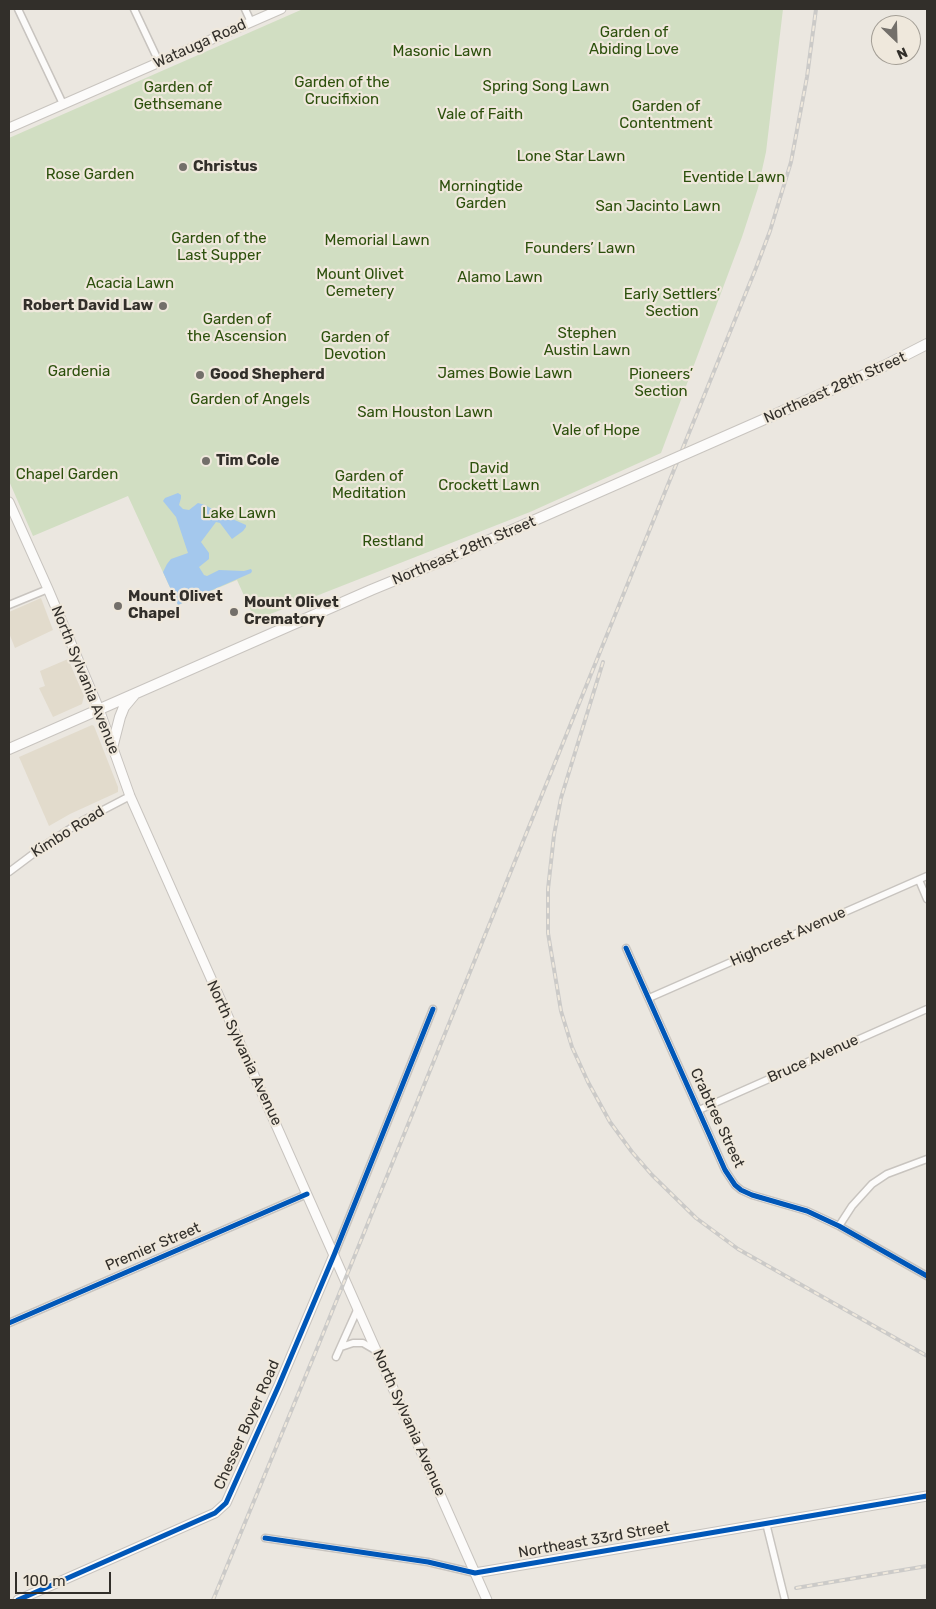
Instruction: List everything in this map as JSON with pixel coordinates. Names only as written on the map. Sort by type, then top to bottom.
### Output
[{"type":"main road","name":"Northeast 28th Street","points":[[9,749],[444,560],[924,347]]},
{"type":"main road","points":[[112,748],[124,707],[137,692]]},
{"type":"street","points":[[18,9],[63,104]]},
{"type":"street","points":[[134,9],[159,62]]},
{"type":"street","points":[[245,9],[251,22]]},
{"type":"street","name":"Watauga Road","points":[[9,128],[281,9]]},
{"type":"street","name":"North Sylvania Avenue","points":[[9,502],[99,709],[130,796],[487,1600]]},
{"type":"street","points":[[9,605],[48,589]]},
{"type":"street","name":"Kimbo Road","points":[[9,872],[45,845],[82,821],[130,796]]},
{"type":"street","name":"Highcrest Avenue","points":[[649,998],[927,876]]},
{"type":"street","points":[[919,880],[927,899]]},
{"type":"street","name":"Crabtree Street","points":[[626,948],[725,1170],[740,1190],[807,1211],[839,1226],[927,1276]]},
{"type":"street","points":[[334,1255],[433,1009]]},
{"type":"street","name":"Bruce Avenue","points":[[698,1110],[927,1009]]},
{"type":"street","points":[[839,1226],[852,1206],[872,1184],[887,1174],[927,1159]]},
{"type":"street","name":"Premier Street","points":[[9,1324],[307,1194]]},
{"type":"street","name":"Chesser Boyer Road","points":[[18,1600],[215,1513],[226,1503],[334,1255]]},
{"type":"street","points":[[336,1357],[358,1308]]},
{"type":"street","points":[[341,1347],[353,1343],[363,1344],[377,1352]]},
{"type":"street","name":"Northeast 33rd Street","points":[[265,1538],[428,1562],[475,1573],[927,1496]]},
{"type":"street","points":[[766,1523],[785,1600]]},
{"type":"shaded area","points":[[41,598],[53,630],[15,648],[9,633],[9,612]]},
{"type":"shaded area","points":[[68,659],[84,696],[82,704],[53,717],[39,688],[45,686],[40,671]]},
{"type":"shaded area","points":[[92,725],[118,787],[118,792],[49,826],[19,757]]},
{"type":"green space","name":"Mount Olivet Cemetery","points":[[303,9],[783,9],[766,152],[758,188],[742,237],[661,453],[530,512],[255,620],[237,580],[178,605],[128,496],[33,536],[9,481],[9,138]]},
{"type":"water","points":[[178,493],[181,495],[179,505],[183,509],[189,510],[198,503],[246,525],[243,531],[232,539],[220,523],[216,522],[201,542],[209,553],[209,559],[199,567],[204,575],[207,576],[219,570],[244,571],[251,569],[252,571],[178,605],[163,572],[171,559],[188,553],[176,517],[163,501],[165,498]]},
{"type":"railway","points":[[213,1600],[756,268],[770,231],[791,162],[807,77],[816,9]]},
{"type":"railway","points":[[603,662],[561,798],[554,835],[548,889],[548,933],[561,1011],[572,1047],[588,1082],[610,1122],[632,1152],[652,1175],[696,1218],[738,1249],[927,1356]]},
{"type":"railway","points":[[796,1588],[927,1566]]},
{"type":"cycle path","points":[[626,948],[725,1170],[735,1185],[752,1195],[807,1211],[839,1226],[927,1276]]},
{"type":"cycle path","points":[[18,1600],[215,1513],[226,1503],[334,1255],[433,1009]]},
{"type":"cycle path","points":[[9,1323],[307,1194]]},
{"type":"cycle path","points":[[265,1538],[428,1562],[475,1573],[927,1496]]},
{"type":"place","name":"Christus","points":[[183,167]]},
{"type":"place","name":"Robert David Law","points":[[163,306]]},
{"type":"place","name":"Good Shepherd","points":[[200,375]]},
{"type":"place","name":"Tim Cole","points":[[206,461]]},
{"type":"place","name":"Mount Olivet Chapel","points":[[118,606]]},
{"type":"place","name":"Mount Olivet Crematory","points":[[234,612]]},
{"type":"park label","name":"Garden of Abiding Love","points":[[634,42]]},
{"type":"park label","name":"Masonic Lawn","points":[[442,52]]},
{"type":"park label","name":"Spring Song Lawn","points":[[546,87]]},
{"type":"park label","name":"Garden of the Crucifixion","points":[[342,92]]},
{"type":"park label","name":"Garden of Gethsemane","points":[[178,96]]},
{"type":"park label","name":"Vale of Faith","points":[[480,115]]},
{"type":"park label","name":"Garden of Contentment","points":[[666,116]]},
{"type":"park label","name":"Lone Star Lawn","points":[[571,157]]},
{"type":"park label","name":"Rose Garden","points":[[90,175]]},
{"type":"park label","name":"Eventide Lawn","points":[[734,178]]},
{"type":"park label","name":"Morningtide Garden","points":[[481,196]]},
{"type":"park label","name":"San Jacinto Lawn","points":[[658,207]]},
{"type":"park label","name":"Memorial Lawn","points":[[377,241]]},
{"type":"park label","name":"Garden of the Last Supper","points":[[219,248]]},
{"type":"park label","name":"Founders’ Lawn","points":[[580,249]]},
{"type":"park label","name":"Alamo Lawn","points":[[500,278]]},
{"type":"park label","name":"Acacia Lawn","points":[[130,284]]},
{"type":"park label","name":"Early Settlers’ Section","points":[[672,304]]},
{"type":"park label","name":"Garden of the Ascension","points":[[237,328]]},
{"type":"park label","name":"Stephen Austin Lawn","points":[[587,342]]},
{"type":"park label","name":"Garden of Devotion","points":[[355,346]]},
{"type":"park label","name":"Gardenia","points":[[79,372]]},
{"type":"park label","name":"James Bowie Lawn","points":[[505,374]]},
{"type":"park label","name":"Pioneers’ Section","points":[[661,384]]},
{"type":"park label","name":"Garden of Angels","points":[[250,400]]},
{"type":"park label","name":"Sam Houston Lawn","points":[[425,413]]},
{"type":"park label","name":"Vale of Hope","points":[[596,431]]},
{"type":"park label","name":"Chapel Garden","points":[[67,475]]},
{"type":"park label","name":"David Crockett Lawn","points":[[489,478]]},
{"type":"park label","name":"Garden of Meditation","points":[[369,486]]},
{"type":"park label","name":"Lake Lawn","points":[[239,514]]},
{"type":"park label","name":"Restland","points":[[393,542]]}]
